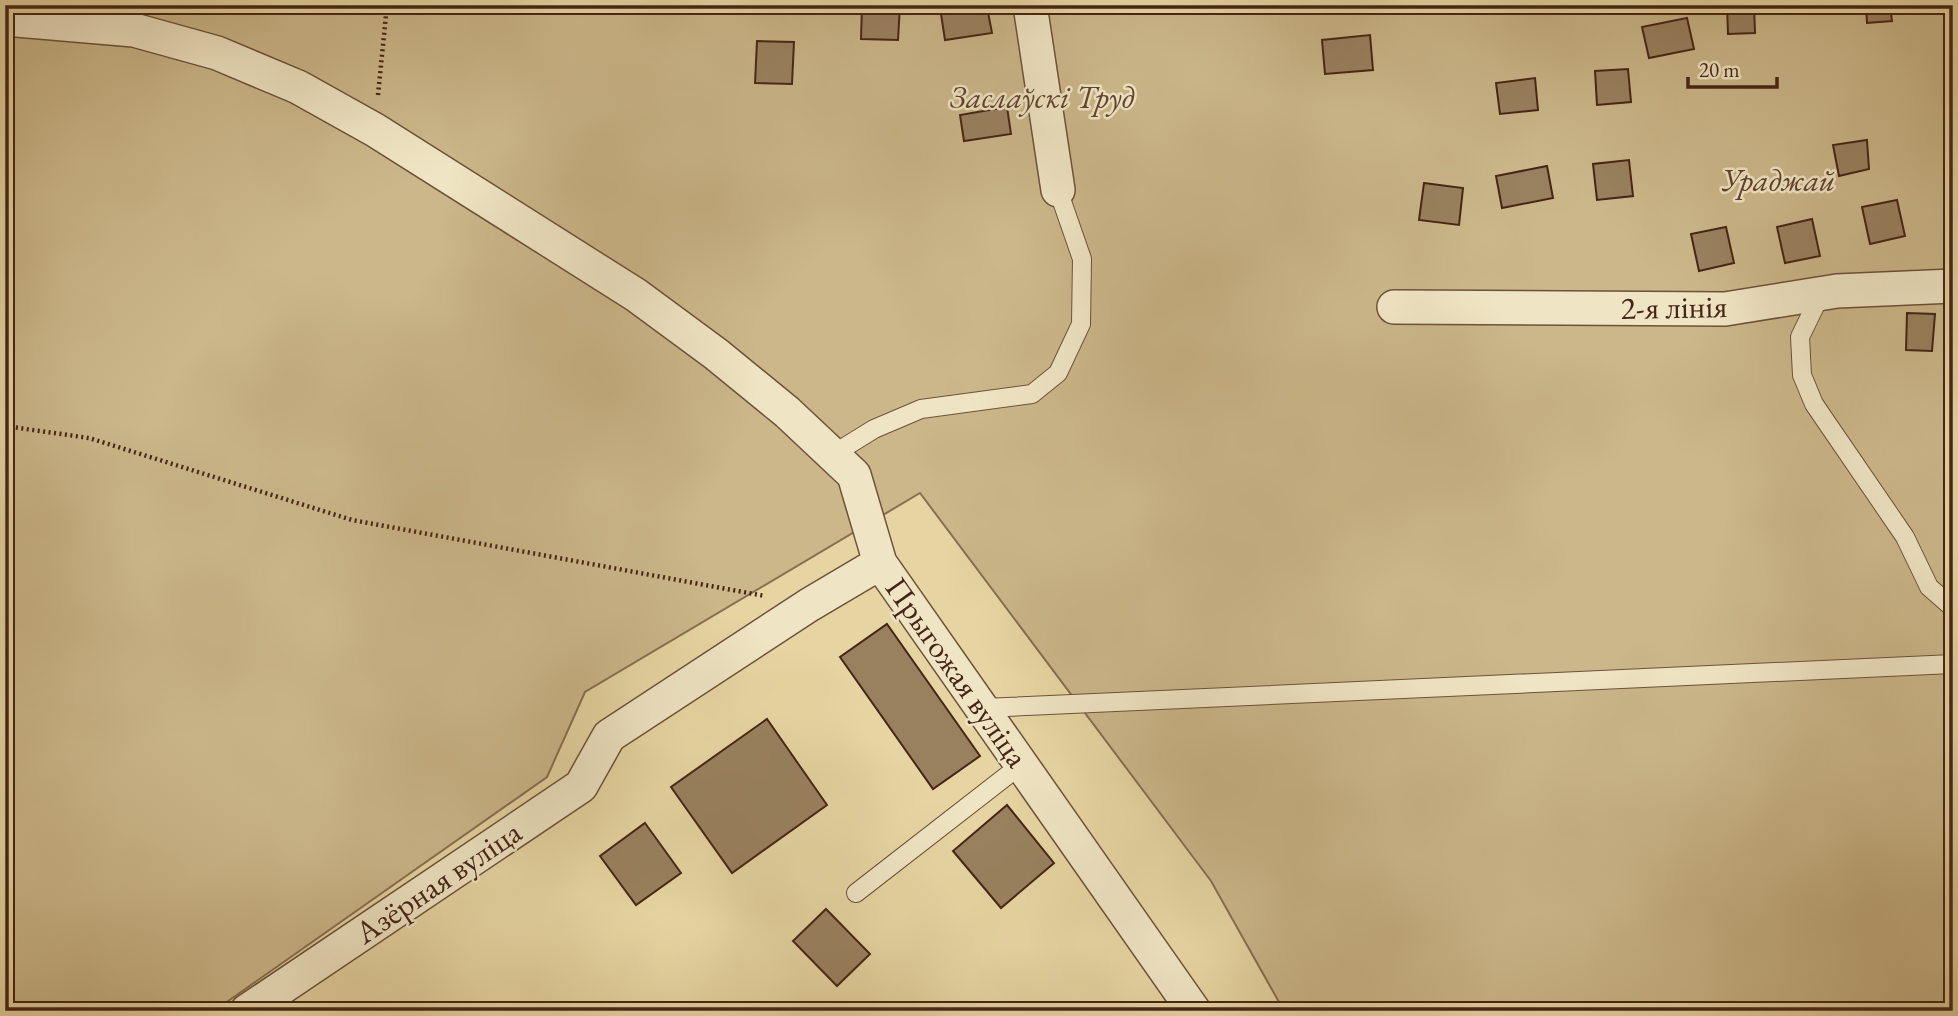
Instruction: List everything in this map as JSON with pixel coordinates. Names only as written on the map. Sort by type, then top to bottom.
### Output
[{"type":"street","points":[[1030,5],[1058,190]]},
{"type":"street","points":[[5,19],[134,30],[217,53],[298,87],[375,130],[636,295],[716,354],[787,412],[854,475],[880,563]]},
{"type":"street","name":"2-я лінія","points":[[1394,307],[1725,309],[1837,291],[1953,286]]},
{"type":"street","name":"Прыгожая вуліца","points":[[609,736],[809,605],[880,563],[1195,1011]]},
{"type":"street","name":"Азёрная вуліца","points":[[247,1011],[582,786],[609,736]]},
{"type":"lane","points":[[832,455],[874,429],[921,410],[1032,394],[1058,373],[1082,324],[1082,259],[1058,190]]},
{"type":"lane","points":[[1837,291],[1816,304],[1800,337],[1802,375],[1814,404],[1905,537],[1929,587],[1953,608]]},
{"type":"lane","points":[[983,708],[1953,664]]},
{"type":"lane","points":[[856,893],[1022,764]]},
{"type":"path","points":[[375,130],[387,5]]},
{"type":"path","points":[[5,426],[89,438],[352,520],[809,605]]},
{"type":"green space","points":[[5,5],[1953,5],[1953,1011],[1284,1011],[1211,881],[920,493],[585,692],[547,777],[214,1011],[5,1011]]},
{"type":"building","points":[[862,5],[900,5],[898,40],[861,39]]},
{"type":"building","points":[[1727,5],[1754,5],[1755,33],[1728,34]]},
{"type":"building","points":[[1866,5],[1890,5],[1892,21],[1867,23]]},
{"type":"building","points":[[987,7],[992,33],[945,40],[941,14]]},
{"type":"building","points":[[1687,18],[1694,49],[1649,58],[1642,27]]},
{"type":"building","points":[[1370,35],[1373,70],[1325,74],[1322,40]]},
{"type":"building","points":[[757,41],[794,42],[792,84],[755,83]]},
{"type":"building","points":[[1628,69],[1631,102],[1597,105],[1595,71]]},
{"type":"building","points":[[1535,78],[1538,110],[1500,114],[1496,83]]},
{"type":"building","points":[[1007,107],[1011,134],[964,141],[960,115]]},
{"type":"building","points":[[1867,140],[1869,169],[1839,176],[1833,145]]},
{"type":"building","points":[[1629,160],[1633,196],[1597,200],[1593,164]]},
{"type":"building","points":[[1547,166],[1553,198],[1502,208],[1496,176]]},
{"type":"building","points":[[1424,183],[1463,188],[1459,225],[1419,220]]},
{"type":"building","points":[[1897,200],[1905,236],[1870,244],[1862,207]]},
{"type":"building","points":[[1812,219],[1820,256],[1785,263],[1777,227]]},
{"type":"building","points":[[1726,227],[1734,263],[1699,271],[1691,234]]},
{"type":"building","points":[[1907,313],[1935,314],[1932,351],[1906,350]]},
{"type":"building","points":[[887,624],[980,756],[933,789],[840,657]]},
{"type":"building","points":[[767,719],[827,805],[732,873],[671,787]]},
{"type":"building","points":[[1007,805],[1054,863],[1001,908],[953,851]]},
{"type":"building","points":[[645,823],[681,873],[636,905],[600,856]]},
{"type":"building","points":[[826,909],[870,954],[837,986],[793,941]]},
{"type":"park label","name":"Заслаўскі Труд","points":[[1042,97]]},
{"type":"park label","name":"Ураджай","points":[[1778,180]]}]
